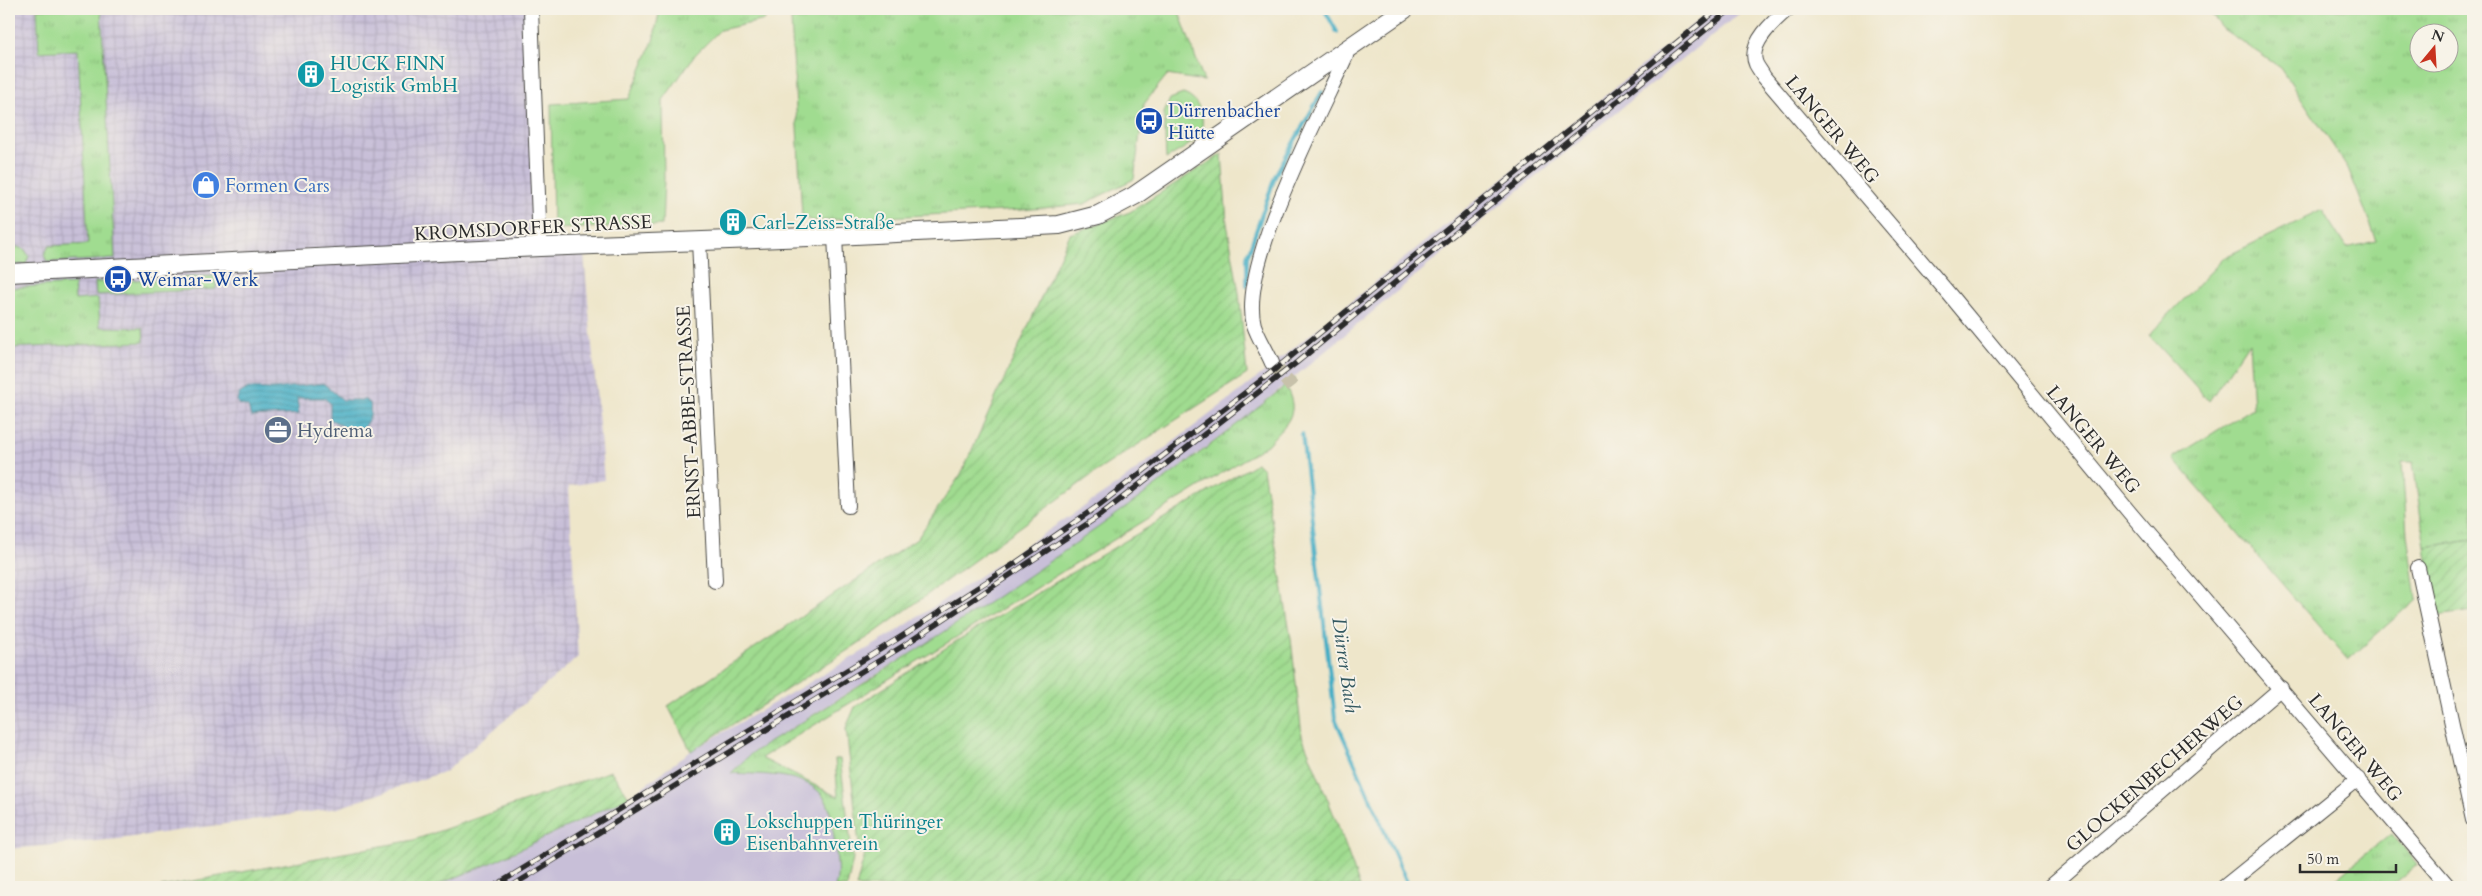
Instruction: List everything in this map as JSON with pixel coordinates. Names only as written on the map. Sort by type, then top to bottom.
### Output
[{"type":"street","points":[[531,9],[540,246]]},
{"type":"street","points":[[1272,363],[1254,325],[1253,302],[1261,255],[1280,201],[1346,56],[1346,49],[1405,9]]},
{"type":"street","name":"LANGER WEG","points":[[1788,9],[1762,36],[1755,51],[1755,62],[1764,77],[1950,295],[2130,513],[2282,688],[2449,887]]},
{"type":"street","name":"KROMSDORFER STRASSE","points":[[9,273],[540,246],[835,236],[1060,225],[1098,215],[1134,196],[1346,49]]},
{"type":"street","points":[[835,236],[848,506]]},
{"type":"street","name":"ERNST-ABBE-STRASSE","points":[[699,241],[715,581]]},
{"type":"street","points":[[2418,568],[2473,820]]},
{"type":"street","name":"GLOCKENBECHERWEG","points":[[2050,887],[2282,688]]},
{"type":"street","points":[[2224,887],[2358,779]]},
{"type":"shaded area","points":[[9,9],[531,9],[540,247],[584,255],[604,480],[569,486],[578,657],[446,771],[338,808],[119,839],[9,849]]},
{"type":"shaded area","points":[[1712,9],[1745,9],[1503,203],[1250,414],[1114,517],[987,605],[752,753],[838,798],[843,887],[432,887],[491,863],[629,797],[691,751],[891,635],[1118,484],[1243,389]]},
{"type":"green space","points":[[37,9],[101,9],[115,259],[47,262],[44,255],[49,246],[88,244],[78,50],[39,52]]},
{"type":"green space","points":[[660,9],[763,9],[765,20],[720,30],[695,55],[663,100],[664,180],[662,225],[553,229],[551,104],[629,99],[653,41]]},
{"type":"green space","points":[[832,9],[1178,9],[1204,81],[1167,75],[1144,104],[1134,179],[1084,204],[1022,210],[812,221],[802,216],[791,19],[824,17]]},
{"type":"green space","points":[[2207,9],[2454,9],[2473,13],[2473,540],[2425,547],[2413,462],[2402,462],[2407,534],[2416,599],[2348,660],[2173,458],[2253,408],[2249,342],[2209,401],[2149,335],[2225,257],[2322,210],[2346,248],[2377,241],[2348,168],[2281,68],[2223,29]]},
{"type":"green space","points":[[1183,94],[1194,101],[1198,107],[1201,113],[1202,127],[1193,142],[1166,159],[1164,113],[1170,99]]},
{"type":"green space","points":[[1222,154],[1227,223],[1239,293],[1247,374],[1100,469],[873,634],[691,751],[668,706],[917,539],[961,474],[1070,234],[1130,212]]},
{"type":"green space","points":[[18,247],[25,250],[29,256],[26,264],[9,265],[9,248]]},
{"type":"green space","points":[[216,276],[216,289],[96,295],[95,282]]},
{"type":"green space","points":[[74,284],[75,300],[98,298],[100,327],[143,328],[144,342],[9,348],[9,288]]},
{"type":"green space","points":[[1295,378],[1295,383],[1287,389],[1292,406],[1289,420],[1267,445],[761,758],[838,797],[835,759],[840,759],[853,859],[847,887],[835,887],[837,863],[832,819],[828,805],[819,791],[809,784],[783,776],[731,773],[752,753],[892,666],[1098,528],[1230,430]]},
{"type":"green space","points":[[1257,463],[1263,469],[1291,639],[1302,736],[1338,825],[1360,887],[856,887],[867,846],[859,844],[846,728],[855,707],[958,640]]},
{"type":"green space","points":[[2473,540],[2473,611],[2437,616],[2425,547]]},
{"type":"green space","points":[[611,771],[629,797],[491,863],[432,887],[161,887],[414,840]]},
{"type":"green space","points":[[2391,833],[2417,865],[2390,887],[2326,887]]},
{"type":"water","points":[[323,383],[343,400],[365,400],[370,403],[371,411],[369,417],[362,427],[353,431],[330,420],[330,403],[324,398],[297,398],[299,414],[251,417],[248,407],[238,404],[237,400],[239,394],[248,388],[273,389]]},
{"type":"waterway","name":"Dürrer Bach","points":[[1324,9],[1337,32]]},
{"type":"waterway","name":"Dürrer Bach","points":[[1247,285],[1247,257],[1276,174],[1322,92]]},
{"type":"waterway","name":"Dürrer Bach","points":[[1302,434],[1335,718],[1409,887]]},
{"type":"tunnel","points":[[1272,363],[1292,387]]},
{"type":"railway","points":[[493,887],[899,638],[1014,564],[1095,508],[1263,379],[1718,9]]},
{"type":"railway","points":[[510,887],[903,646],[1099,516],[1296,363],[1731,9]]},
{"type":"place","name":"HUCK FINN Logistik GmbH","points":[[311,74]]},
{"type":"place","name":"Dürrenbacher Hütte","points":[[1149,121]]},
{"type":"place","name":"Formen Cars","points":[[206,185]]},
{"type":"place","name":"Carl-Zeiss-Straße","points":[[733,222]]},
{"type":"place","name":"Weimar-Werk","points":[[118,279]]},
{"type":"place","name":"Hydrema","points":[[278,430]]},
{"type":"place","name":"Lokschuppen Thüringer Eisenbahnverein","points":[[727,832]]}]
